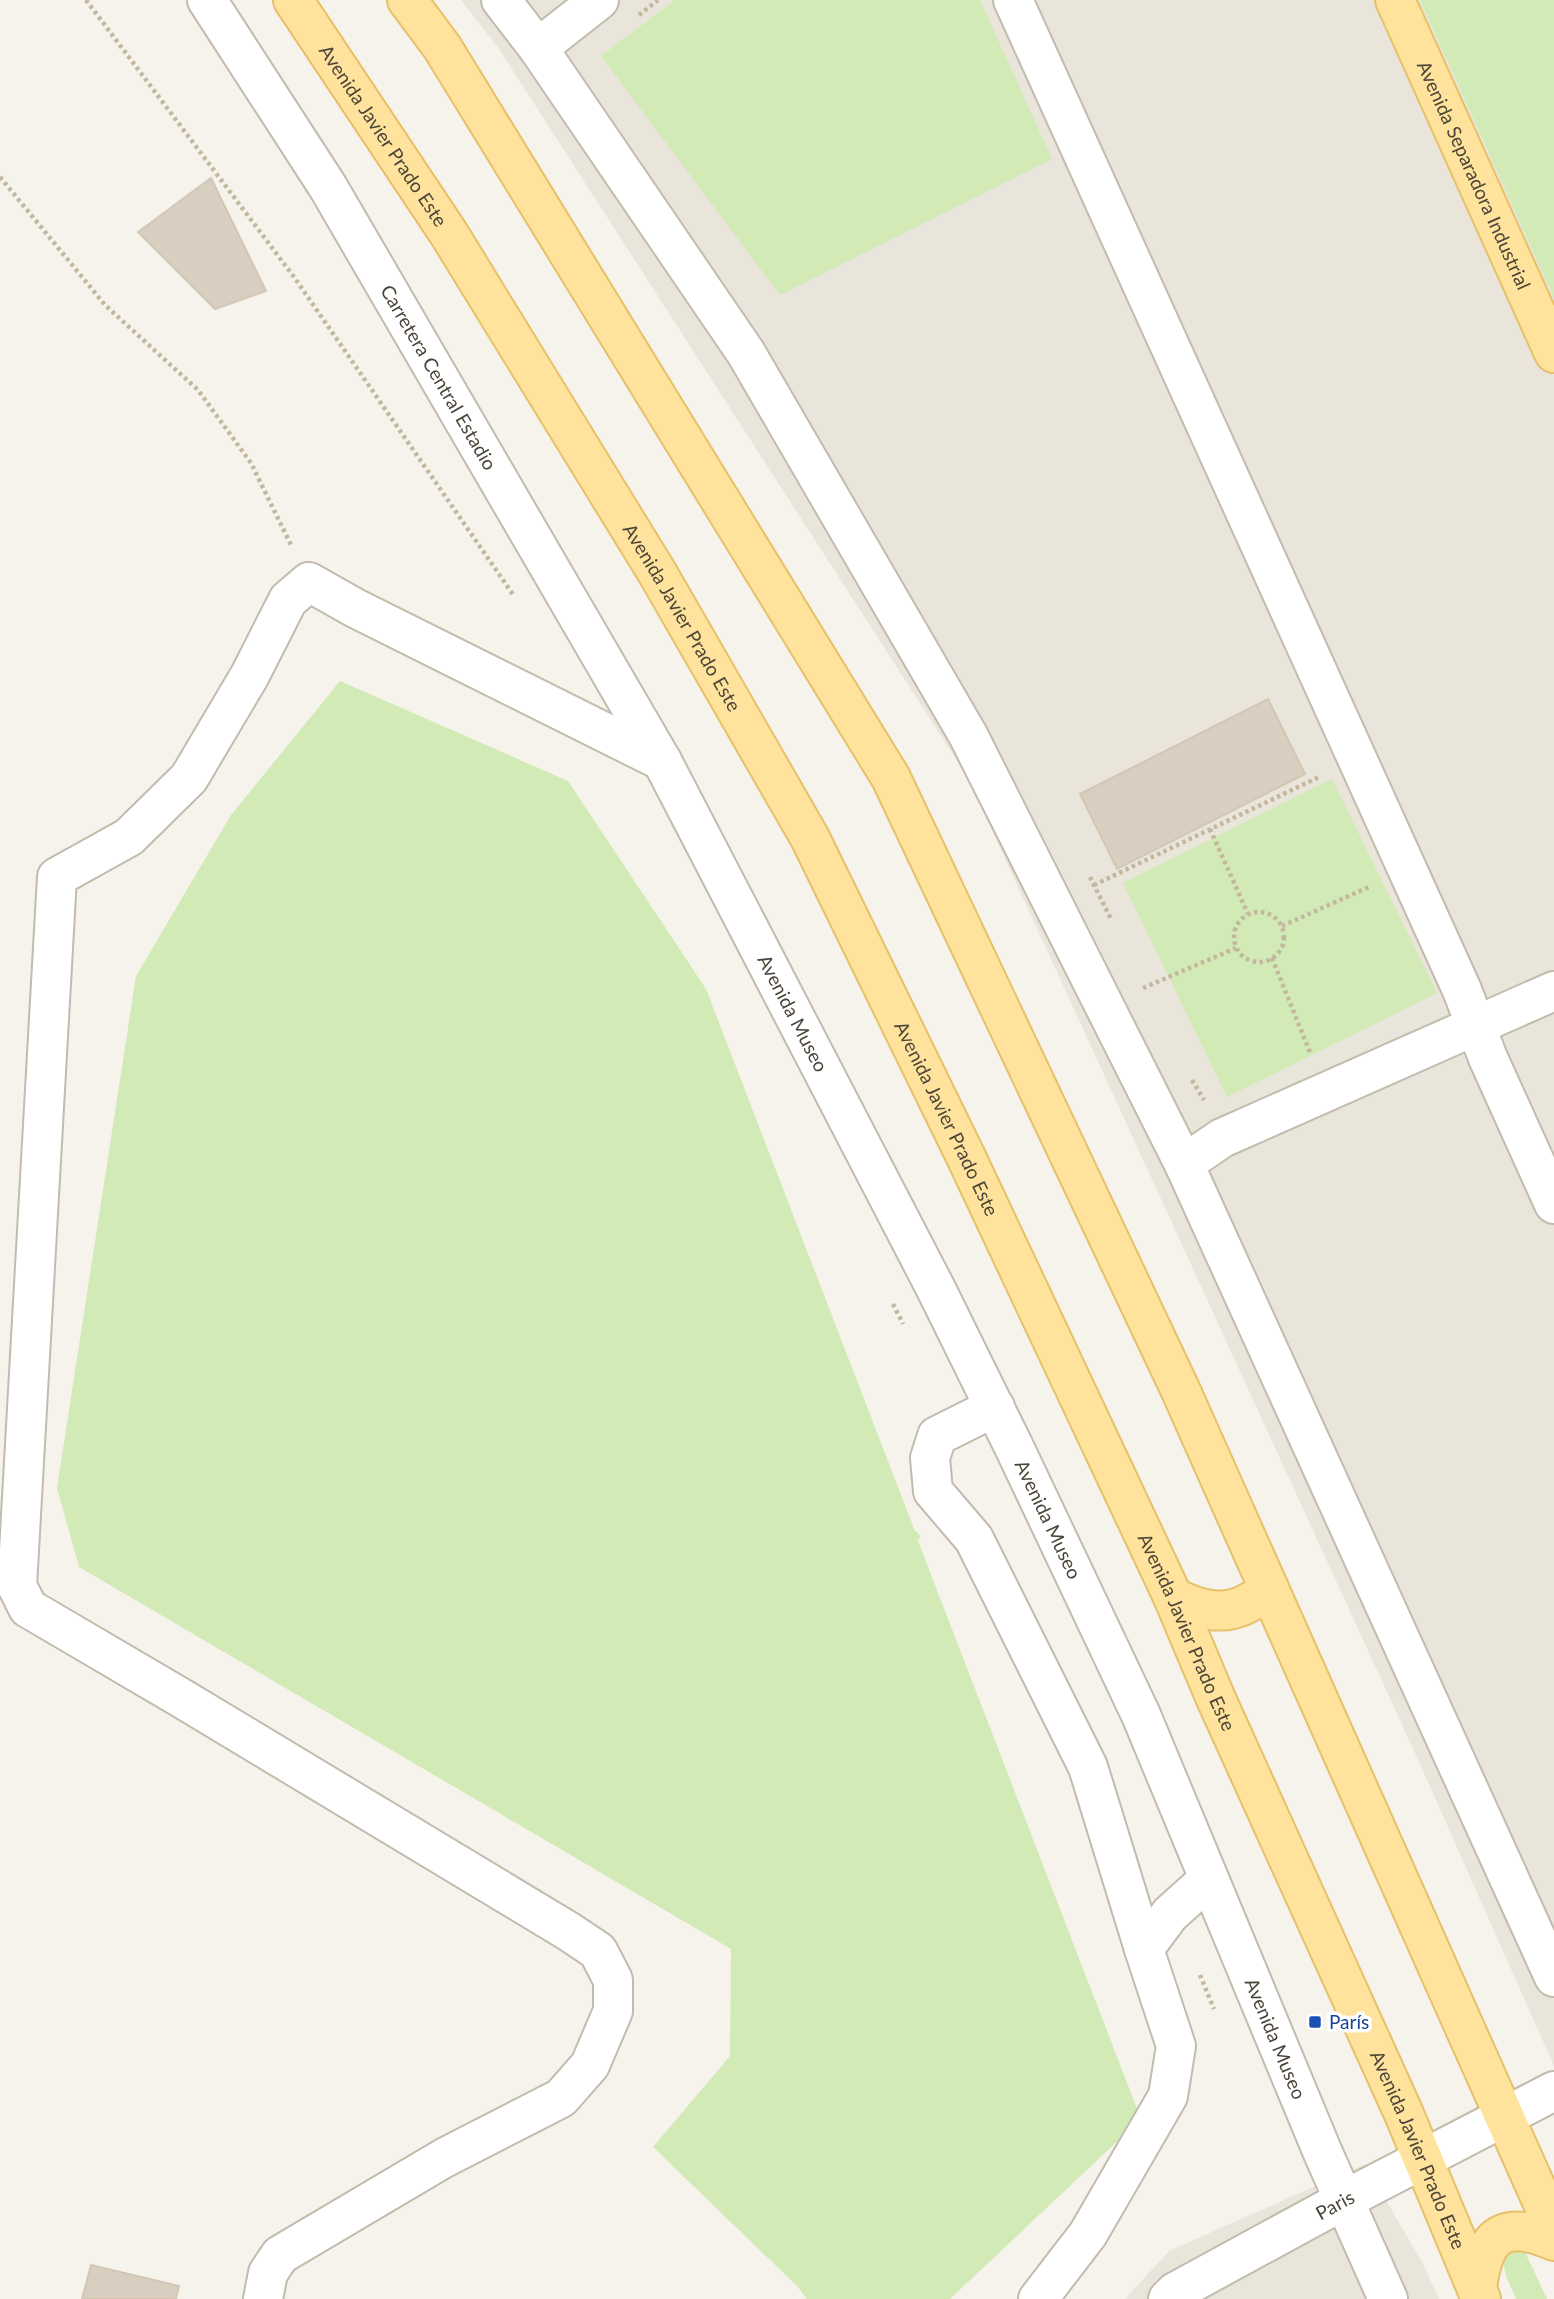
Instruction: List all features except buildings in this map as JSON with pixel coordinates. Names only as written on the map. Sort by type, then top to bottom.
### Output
[{"type":"main road","name":"Avenida Javier Prado Este","points":[[293,0],[449,234],[644,550],[810,838],[966,1157],[1173,1597],[1216,1699],[1404,2113],[1479,2294]]},
{"type":"main road","points":[[407,0],[442,47],[891,778],[1180,1389],[1554,2228]]},
{"type":"main road","name":"Avenida Separadora Industrial","points":[[1395,0],[1554,353]]},
{"type":"main road","points":[[1173,1597],[1193,1607],[1229,1611],[1257,1599],[1269,1588]]},
{"type":"main road","points":[[1479,2294],[1484,2253],[1492,2241],[1515,2231],[1554,2241]]},
{"type":"street","name":"Carretera Central Estadio","points":[[207,0],[328,187],[662,761]]},
{"type":"street","points":[[501,0],[538,48],[746,353],[974,747],[1184,1164],[1554,1977]]},
{"type":"street","points":[[538,48],[598,0]]},
{"type":"street","points":[[1013,0],[1477,1027],[1554,1204]]},
{"type":"street","points":[[263,2299],[268,2273],[280,2255],[444,2158],[561,2098],[590,2065],[613,2011],[613,1980],[598,1951],[242,1734],[28,1608],[17,1586],[57,877],[129,837],[189,778],[250,675],[288,600],[309,582],[662,761]]},
{"type":"street","name":"Avenida Museo","points":[[662,761],[930,1277],[995,1407],[1141,1715],[1388,2299]]},
{"type":"street","points":[[1184,1164],[1222,1138],[1554,991]]},
{"type":"street","points":[[995,1407],[937,1436],[930,1458],[933,1492],[974,1539],[1088,1767],[1176,2046],[1168,2096],[1088,2234],[1038,2299]]},
{"type":"street","points":[[1144,1949],[1170,1914],[1209,1879]]},
{"type":"street","name":"Paris","points":[[1168,2299],[1175,2292],[1344,2200],[1554,2091]]},
{"type":"path","points":[[86,0],[294,277],[519,603]]},
{"type":"path","points":[[0,177],[105,305],[198,390],[251,463],[309,582]]},
{"type":"path","points":[[1094,885],[1323,775]]},
{"type":"path","points":[[1210,829],[1248,914]]},
{"type":"path","points":[[1282,926],[1373,886]]},
{"type":"path","points":[[1261,911],[1273,916],[1282,926],[1284,938],[1281,950],[1272,958],[1259,963],[1245,959],[1236,948],[1233,936],[1237,923],[1248,914],[1261,911]]},
{"type":"path","points":[[1143,988],[1236,948]]},
{"type":"path","points":[[1272,958],[1313,1060]]},
{"type":"path","points":[[887,1292],[905,1329]]},
{"type":"path","points":[[1199,1973],[1215,2010]]},
{"type":"shaded area","points":[[461,0],[1550,0],[1554,8],[1554,2066],[1420,1764],[968,778],[499,49]]},
{"type":"shaded area","points":[[1365,2164],[1423,2264],[1439,2299],[1125,2299],[1169,2251]]},
{"type":"green space","points":[[675,0],[980,0],[1052,159],[780,295],[601,56]]},
{"type":"green space","points":[[1420,0],[1554,0],[1554,298]]},
{"type":"green space","points":[[340,681],[568,781],[706,989],[915,1531],[921,1536],[918,1541],[1141,2119],[950,2299],[807,2299],[797,2286],[653,2147],[730,2056],[731,1949],[79,1567],[57,1488],[136,976],[231,815]]},
{"type":"green space","points":[[1332,779],[1437,993],[1227,1097],[1123,883]]},
{"type":"green space","points":[[1519,2250],[1525,2252],[1547,2299],[1516,2299],[1503,2263],[1511,2253]]},
{"type":"place","name":"París","points":[[1315,2022]]}]
